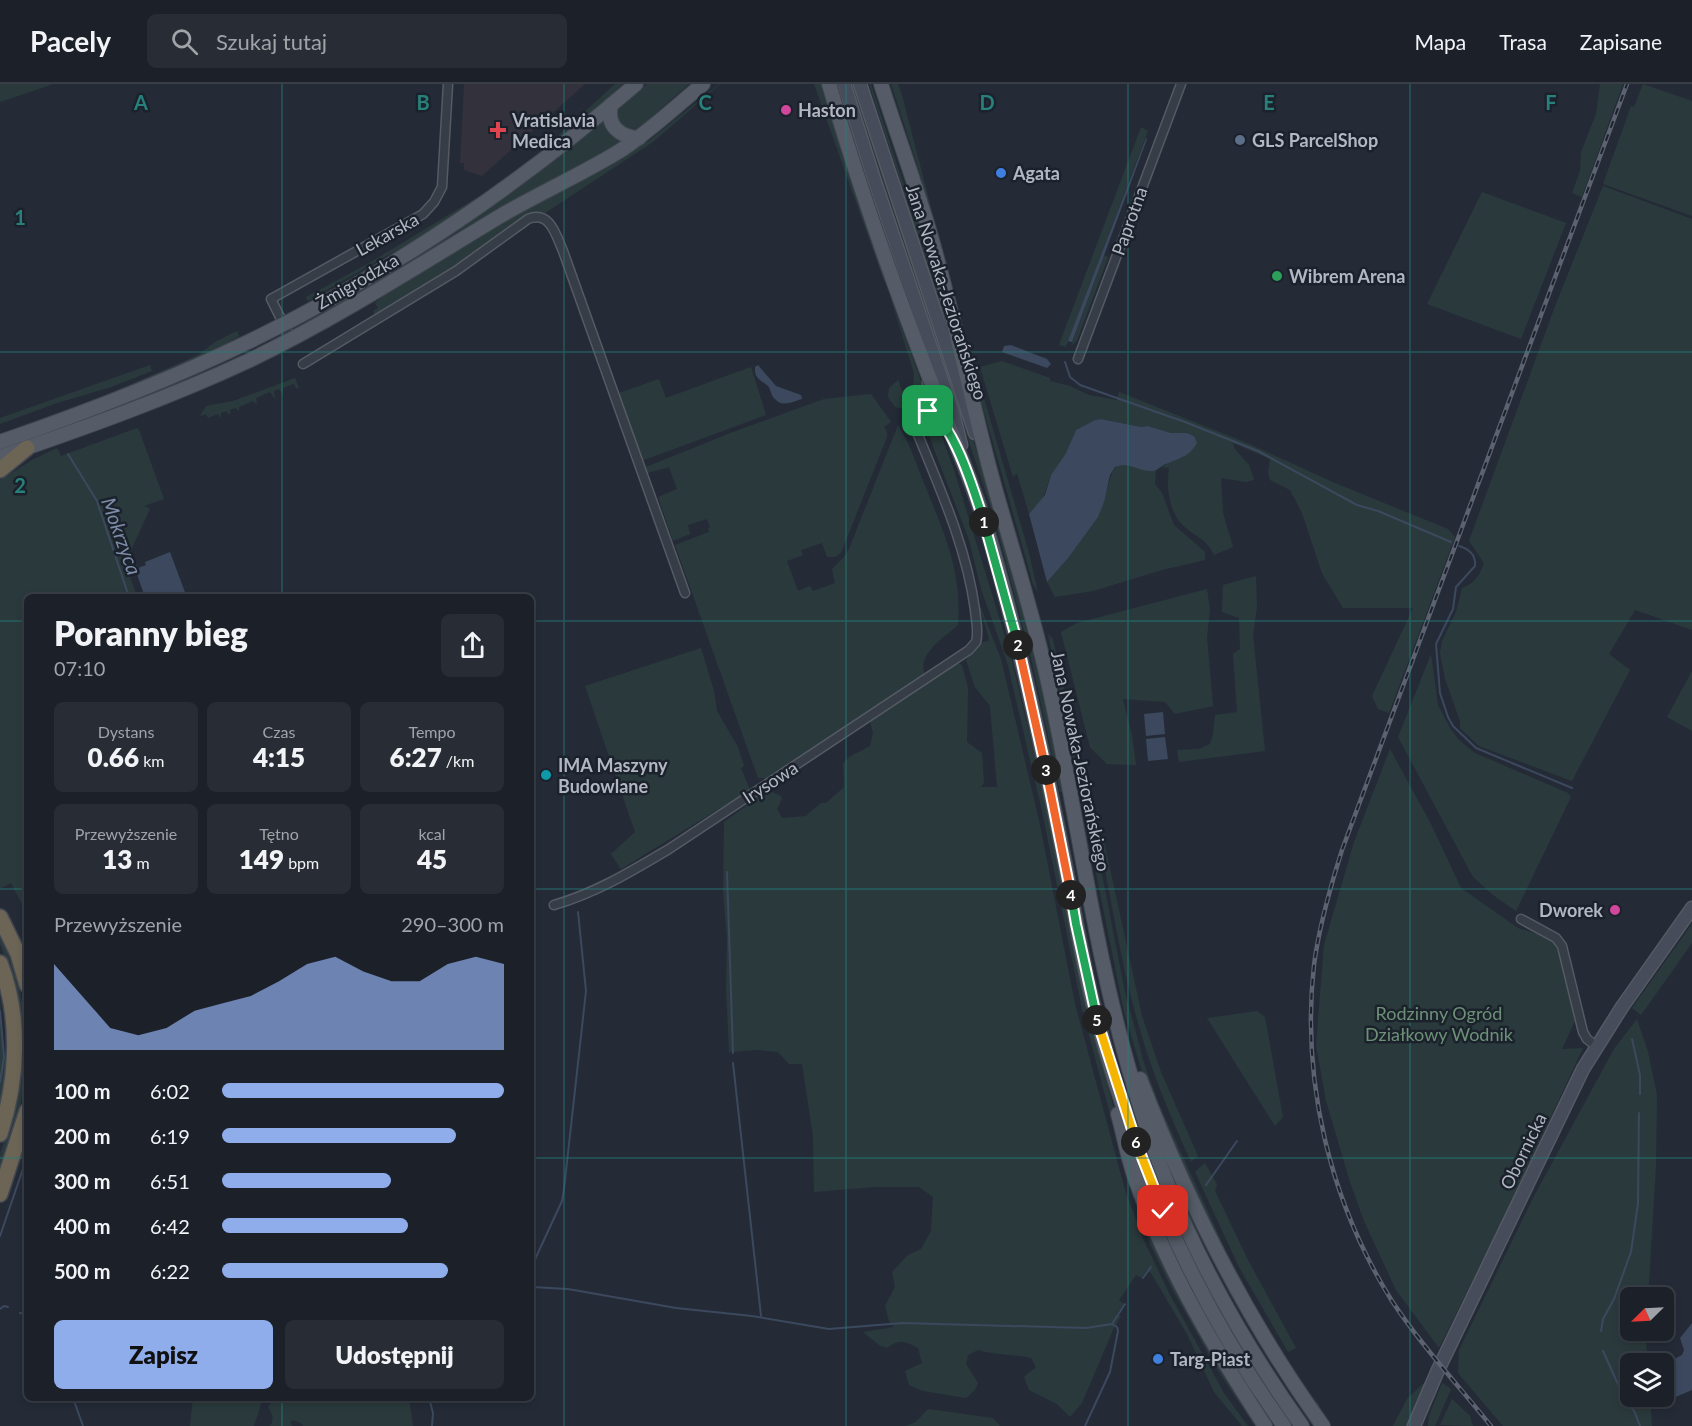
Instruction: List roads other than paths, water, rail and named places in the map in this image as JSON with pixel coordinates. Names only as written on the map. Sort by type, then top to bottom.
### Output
[{"type":"highway","points":[[0,470],[27,448]]},
{"type":"highway","points":[[0,917],[18,954],[24,975]]},
{"type":"highway","points":[[0,963],[13,1018],[15,1046],[13,1083],[0,1134]]},
{"type":"highway","points":[[0,1194],[24,1120]]},
{"type":"main road","name":"Żmigrodzka","points":[[0,442],[163,381],[284,324],[431,239],[502,191],[636,84]]},
{"type":"main road","name":"Żmigrodzka","points":[[0,457],[172,393],[250,360],[291,339],[371,295],[509,211],[639,138],[703,84]]},
{"type":"main road","points":[[829,84],[861,188],[925,366],[964,466]]},
{"type":"main road","points":[[881,84],[929,232],[992,476]]},
{"type":"main road","points":[[611,105],[610,117],[617,131],[628,137],[639,138]]},
{"type":"main road","name":"Jana Nowaka-Jeziorańskiego","points":[[964,466],[990,537],[1020,653],[1047,772],[1096,1016],[1141,1157],[1182,1253],[1211,1311],[1245,1368],[1284,1426]]},
{"type":"main road","name":"Jana Nowaka-Jeziorańskiego","points":[[992,476],[1045,669],[1116,1023],[1152,1144],[1187,1229],[1234,1321],[1302,1426]]},
{"type":"main road","points":[[1096,1016],[1105,1064],[1135,1179],[1158,1238],[1198,1319],[1265,1426]]},
{"type":"main road","points":[[1116,1023],[1181,1176],[1226,1270],[1259,1331],[1323,1426]]},
{"type":"street","name":"Lekarska","points":[[291,339],[271,299],[423,214],[434,202],[442,187],[448,84]]},
{"type":"street","name":"Jana Nowaka-Jeziorańskiego","points":[[844,84],[953,413],[964,466]]},
{"type":"street","name":"Jana Nowaka-Jeziorańskiego","points":[[860,84],[972,425],[992,476]]},
{"type":"street","name":"Paprotna","points":[[1078,359],[1181,84]]},
{"type":"street","points":[[303,364],[456,271],[528,219],[537,216],[546,219],[555,232],[563,251],[685,593]]},
{"type":"street","points":[[925,366],[928,397],[918,411],[934,413],[950,431]]},
{"type":"street","name":"Irysowa","points":[[554,905],[578,898],[618,879],[669,849],[969,650],[976,642],[974,601],[965,561],[910,415],[918,411]]},
{"type":"street","name":"Obornicka","points":[[1414,1426],[1583,1068],[1692,908]]},
{"type":"street","points":[[1521,920],[1556,938],[1562,946],[1583,1032],[1587,1039],[1596,1046]]},
{"type":"water","points":[[1146,138],[1072,342],[1068,341]]},
{"type":"water","points":[[1011,345],[1047,359],[1051,364],[1047,368],[1002,352],[1004,346]]},
{"type":"water","points":[[758,365],[776,386],[801,395],[802,399],[788,403],[778,402],[768,386],[757,377],[755,367]]},
{"type":"water","points":[[1101,419],[1141,427],[1148,426],[1171,433],[1187,433],[1194,436],[1197,443],[1187,454],[1155,470],[1148,471],[1125,465],[1115,467],[1110,475],[1098,517],[1069,557],[1047,582],[1029,514],[1045,495],[1051,475],[1066,453],[1076,430]]},
{"type":"water","points":[[170,552],[186,594],[144,594],[134,566],[137,565],[138,568],[146,565],[145,562]]},
{"type":"water","points":[[1163,712],[1165,734],[1146,736],[1144,714]]},
{"type":"water","points":[[1165,737],[1168,759],[1148,761],[1146,739]]},
{"type":"water","points":[[1692,1323],[1692,1390],[1674,1398],[1674,1359],[1682,1355],[1684,1350],[1680,1338]]},
{"type":"waterway","points":[[1065,362],[1070,377],[1080,385],[1185,422],[1258,451],[1357,505],[1378,511],[1451,542]]},
{"type":"waterway","name":"Mokrzyca","points":[[68,454],[97,501],[128,594]]},
{"type":"waterway","points":[[1459,546],[1471,553],[1475,566],[1456,587],[1453,609],[1436,644],[1440,693],[1448,717],[1453,726],[1476,748],[1572,788]]},
{"type":"waterway","points":[[727,872],[733,1053]]},
{"type":"waterway","points":[[534,1262],[562,1201],[564,1189],[586,991],[578,912]]},
{"type":"waterway","points":[[0,1011],[4,1057],[0,1082]]},
{"type":"waterway","points":[[1632,1039],[1640,1075],[1640,1094]]},
{"type":"waterway","points":[[733,1063],[761,1316]]},
{"type":"waterway","points":[[1601,1331],[1603,1319],[1614,1299],[1631,1252],[1638,1203],[1639,1113]]},
{"type":"waterway","points":[[1206,1185],[1237,1141]]},
{"type":"waterway","points":[[0,1236],[24,1166]]},
{"type":"waterway","points":[[1143,1278],[1151,1267]]},
{"type":"waterway","points":[[534,1287],[568,1289],[676,1308],[752,1316],[829,1329],[902,1323],[1086,1328],[1112,1324],[1125,1304]]},
{"type":"waterway","points":[[0,1309],[4,1306],[8,1307]]},
{"type":"waterway","points":[[20,1313],[24,1314]]},
{"type":"waterway","points":[[1085,1426],[1110,1372],[1118,1331],[1117,1327],[1112,1324]]},
{"type":"waterway","points":[[1603,1351],[1640,1426]]},
{"type":"waterway","points":[[74,1401],[83,1426]]},
{"type":"waterway","name":"Mokrzyca","points":[[430,1401],[433,1413],[432,1426]]},
{"type":"railway","points":[[1491,1426],[1427,1349],[1392,1301],[1370,1263],[1352,1223],[1325,1139],[1317,1096],[1312,1053],[1311,1009],[1314,965],[1325,907],[1342,850],[1627,84]]},
{"type":"place","name":"Haston","points":[[786,110]]},
{"type":"place","name":"Vratislavia Medica","points":[[498,130]]},
{"type":"place","name":"GLS ParcelShop","points":[[1240,140]]},
{"type":"place","name":"Agata","points":[[1001,173]]},
{"type":"place","name":"Wibrem Arena","points":[[1277,276]]},
{"type":"place","name":"IMA Maszyny Budowlane","points":[[546,775]]},
{"type":"place","name":"Dworek","points":[[1615,910]]},
{"type":"place","name":"Targ-Piast","points":[[1158,1359]]},
{"type":"park label","name":"Rodzinny Ogród Działkowy Wodnik","points":[[1439,1023]]}]
